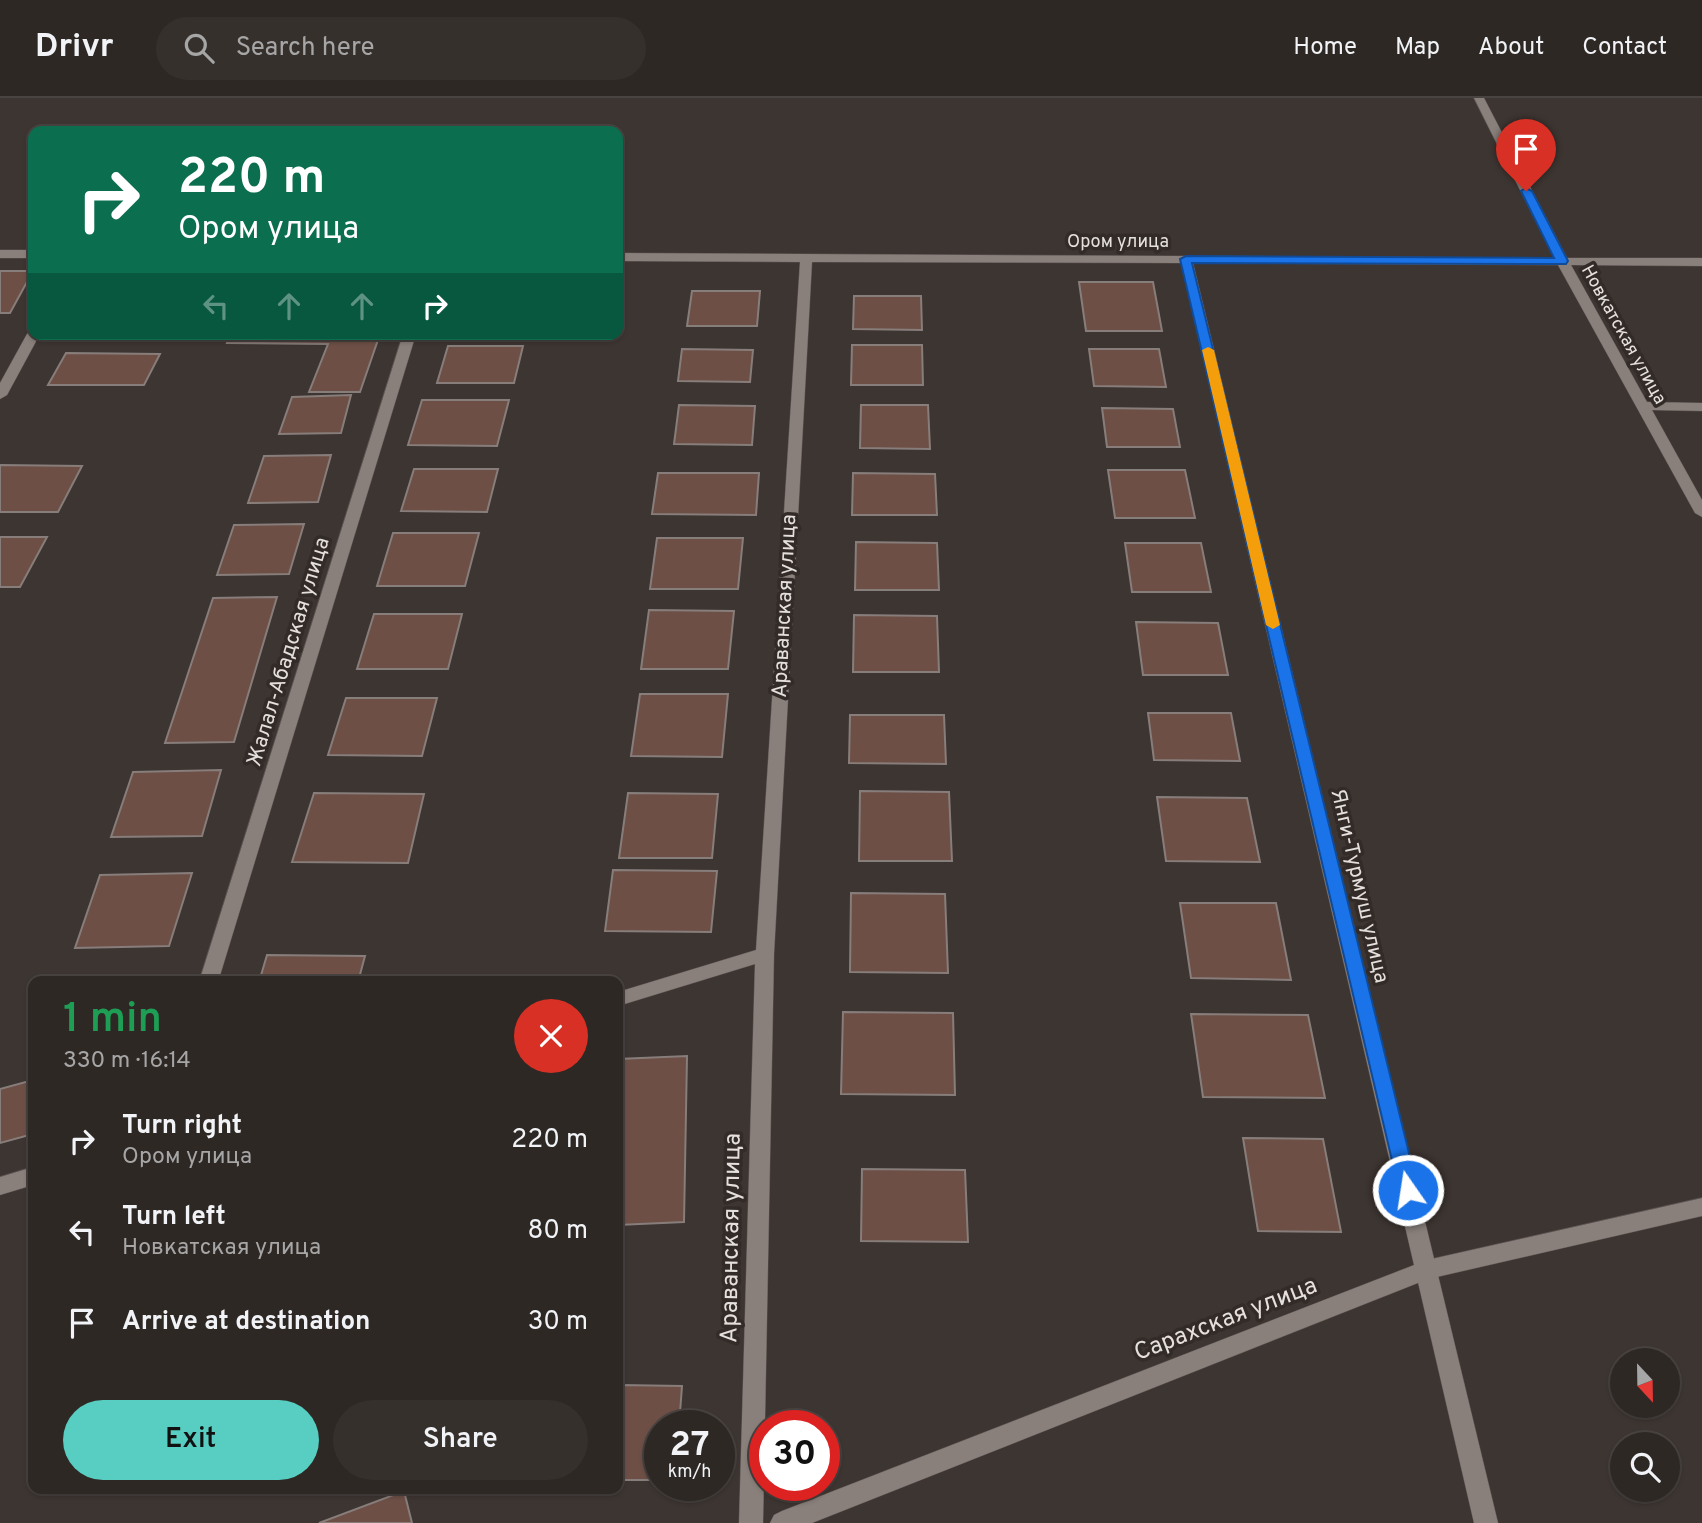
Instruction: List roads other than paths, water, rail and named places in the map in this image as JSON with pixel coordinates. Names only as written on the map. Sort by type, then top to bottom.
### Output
[{"type":"street","name":"Новкатская улица","points":[[1479,98],[1562,261],[1702,513]]},
{"type":"street","points":[[0,254],[28,254]]},
{"type":"street","name":"Ором улица","points":[[623,257],[1702,262]]},
{"type":"street","name":"Араванская улица","points":[[751,1523],[765,954],[806,258]]},
{"type":"street","name":"Янги-Турмуш улица","points":[[1186,259],[1486,1523]]},
{"type":"street","points":[[0,395],[31,340]]},
{"type":"street","name":"Жалал-Абадская улица","points":[[210,976],[408,340]]},
{"type":"street","points":[[1642,406],[1702,407]]},
{"type":"street","points":[[623,997],[765,954]]},
{"type":"street","points":[[0,1186],[28,1178]]},
{"type":"street","name":"Сарахская улица","points":[[782,1523],[1427,1270],[1702,1207]]}]
